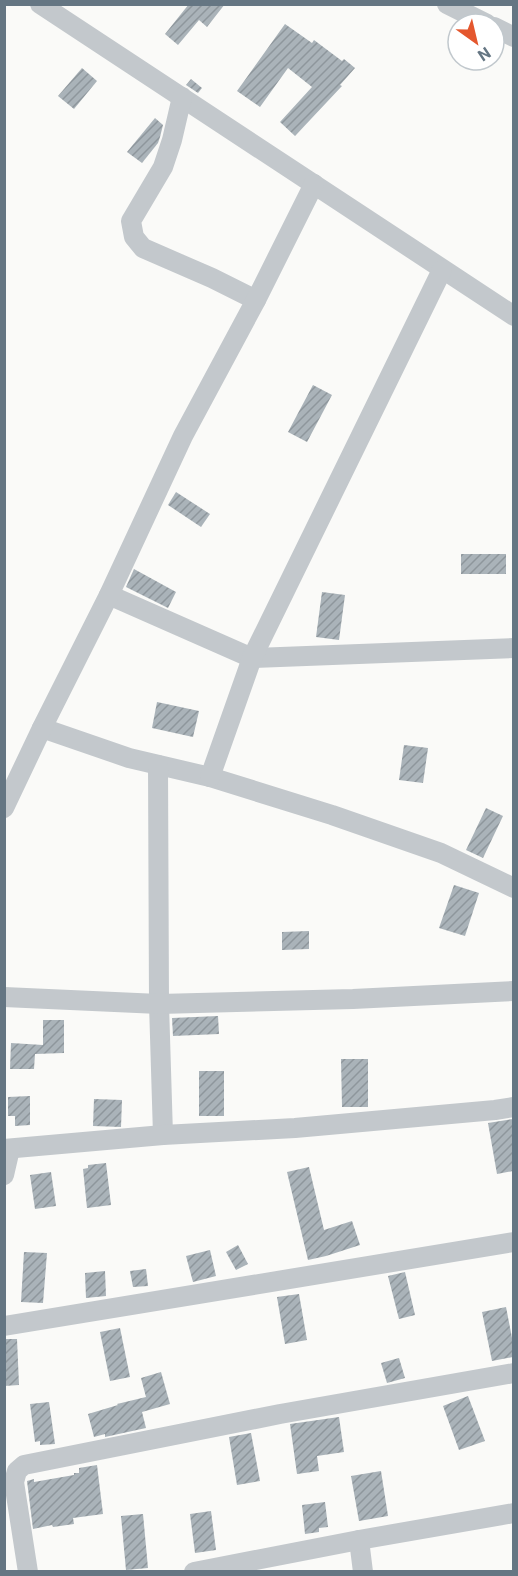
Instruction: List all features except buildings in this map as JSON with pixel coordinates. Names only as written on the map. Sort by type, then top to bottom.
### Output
[{"type":"street","points":[[40,4],[513,316]]},
{"type":"street","points":[[447,4],[463,12]]},
{"type":"street","points":[[182,97],[163,166],[130,221],[134,237],[143,248],[256,300]]},
{"type":"street","points":[[4,808],[109,595],[183,436],[256,300],[314,184]]},
{"type":"street","points":[[210,777],[252,658],[442,270]]},
{"type":"street","points":[[109,595],[252,658],[513,648]]},
{"type":"street","points":[[42,728],[129,758],[210,777],[332,815],[441,853],[513,888]]},
{"type":"street","points":[[158,765],[159,1004],[163,1135]]},
{"type":"street","points":[[4,997],[159,1004],[353,999],[513,991]]},
{"type":"street","points":[[4,1175],[7,1149],[163,1135],[295,1128],[513,1107]]},
{"type":"street","points":[[4,1326],[513,1242]]},
{"type":"street","points":[[28,1572],[14,1482],[17,1471],[24,1465],[280,1414],[513,1373]]},
{"type":"street","points":[[194,1572],[513,1513]]},
{"type":"street","points":[[359,1540],[363,1572]]}]
